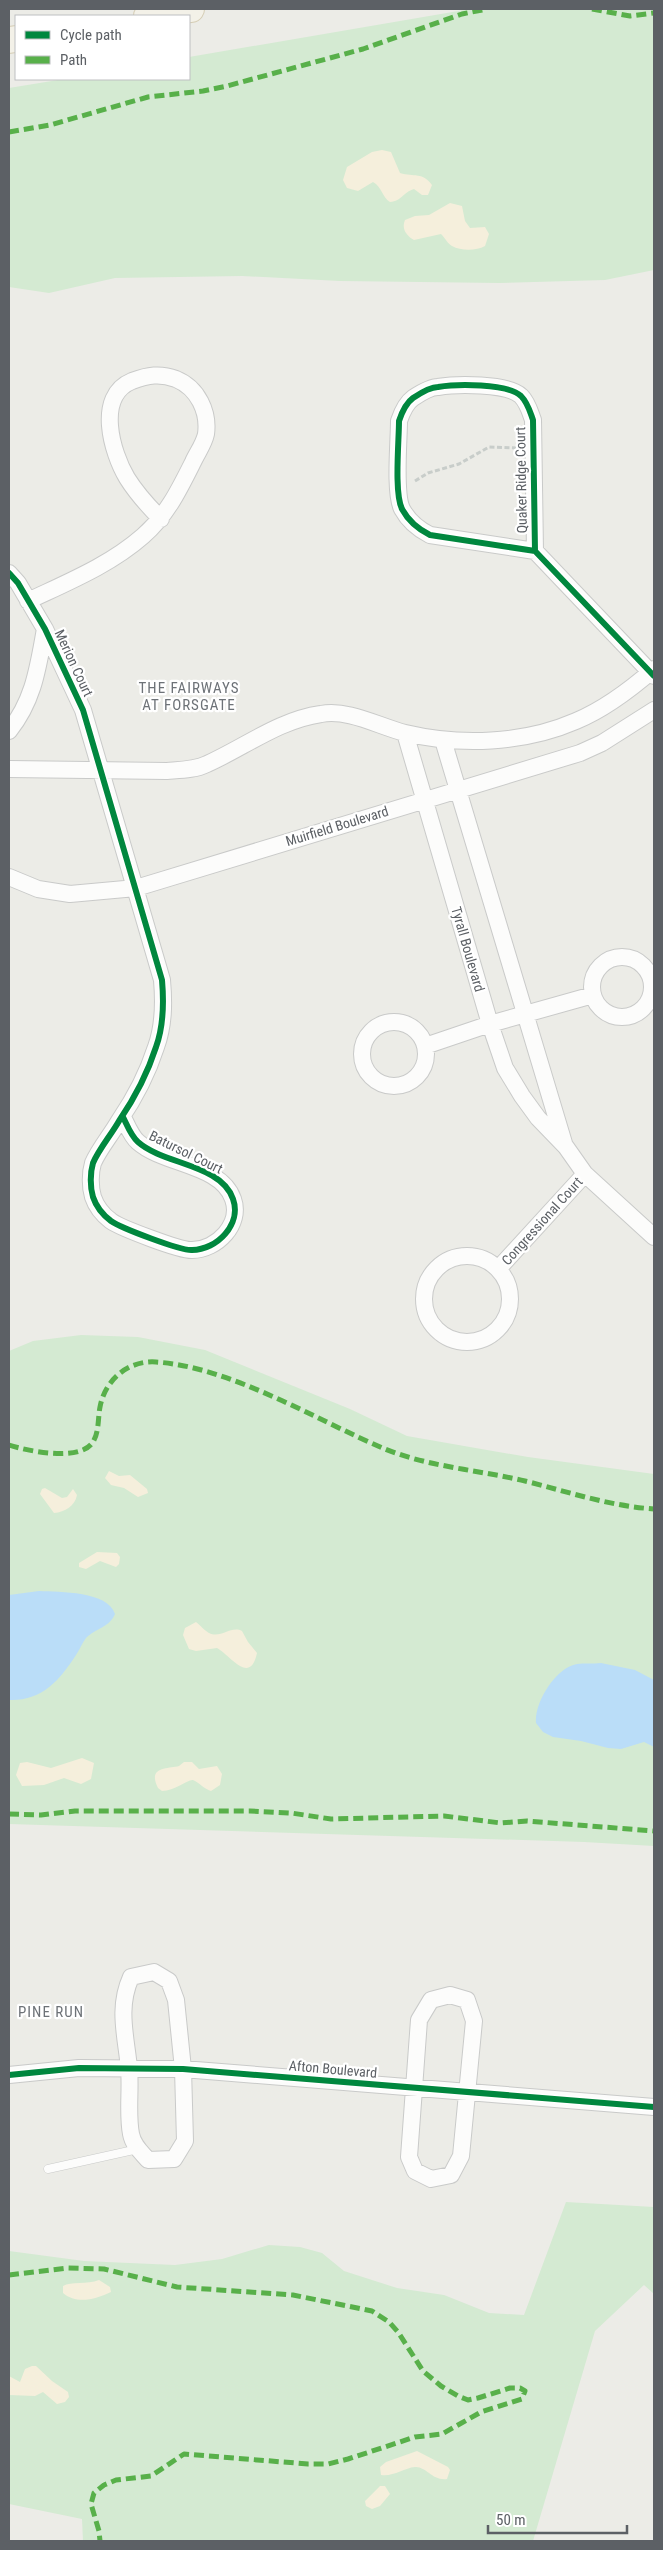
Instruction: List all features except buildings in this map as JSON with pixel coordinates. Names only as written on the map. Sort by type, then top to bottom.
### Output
[{"type":"main road","points":[[153,15],[191,9]]},
{"type":"street","points":[[28,601],[98,567],[143,537],[161,519],[171,506],[206,437],[207,420],[202,403],[192,390],[178,380],[153,374],[126,384],[113,402],[109,422],[126,476],[141,499],[161,519]]},
{"type":"street","name":"Quaker Ridge Court","points":[[535,551],[533,420],[529,408],[521,396],[511,390],[493,387],[436,387],[413,398],[403,410],[399,420],[399,488],[401,508],[417,528],[430,534],[535,551],[653,672]]},
{"type":"street","name":"Merion Court","points":[[9,573],[18,583],[45,629],[83,710],[136,888]]},
{"type":"street","points":[[9,731],[25,710],[33,686],[45,629]]},
{"type":"street","points":[[9,769],[167,771],[190,769],[206,765],[281,725],[304,717],[324,713],[341,713],[405,733],[443,740],[479,741],[520,737],[575,722],[622,695],[653,672]]},
{"type":"street","name":"Muirfield Boulevard","points":[[9,877],[38,889],[70,894],[136,888],[425,799],[458,791],[580,752],[602,743],[654,710]]},
{"type":"street","name":"Tyrall Boulevard","points":[[405,733],[490,1024],[505,1068],[522,1096],[566,1147],[585,1174],[654,1236]]},
{"type":"street","name":"Tyrall Boulevard","points":[[443,740],[524,1014],[566,1147]]},
{"type":"street","name":"Batursol Court","points":[[122,1117],[137,1142],[154,1153],[218,1179],[227,1188],[235,1211],[232,1224],[216,1243],[205,1249],[190,1251],[119,1226],[101,1211],[93,1197],[91,1180],[93,1164],[122,1117],[146,1071],[156,1047],[163,1021],[162,980],[136,888]]},
{"type":"street","points":[[425,1046],[490,1024],[593,996]]},
{"type":"street","name":"Congressional Court","points":[[498,1269],[585,1174]]},
{"type":"street","name":"Congressional Court","points":[[465,1256],[482,1258],[498,1269],[506,1281],[510,1297],[507,1314],[498,1328],[485,1338],[468,1342],[451,1340],[437,1331],[427,1317],[423,1301],[426,1284],[435,1270],[448,1260],[465,1256]]},
{"type":"street","points":[[154,1972],[169,1980],[176,2000],[183,2069],[185,2141],[174,2159],[148,2160],[138,2149],[131,2136],[129,2069],[122,2019],[124,1993],[131,1978],[154,1972]]},
{"type":"street","points":[[450,1995],[467,2000],[474,2021],[466,2093],[460,2156],[451,2175],[430,2179],[414,2170],[409,2157],[419,2020],[432,2000],[450,1995]]},
{"type":"street","name":"Afton Boulevard","points":[[9,2075],[79,2068],[183,2069],[415,2089],[654,2106]]},
{"type":"lane","points":[[48,2169],[138,2149]]},
{"type":"path","points":[[399,488],[428,473],[460,464],[489,447],[503,450],[533,447]]},
{"type":"green space","points":[[470,9],[654,9],[654,270],[605,280],[500,283],[340,281],[242,276],[115,278],[49,293],[9,287],[9,88],[58,80],[190,80],[190,57]]},
{"type":"green space","points":[[81,1335],[138,1337],[205,1350],[350,1409],[407,1436],[528,1457],[654,1474],[654,1846],[584,1842],[9,1824],[9,1351],[33,1341]]},
{"type":"green space","points":[[566,2202],[654,2207],[654,2294],[644,2285],[595,2331],[533,2541],[83,2541],[82,2519],[9,2504],[9,2251],[84,2261],[175,2265],[222,2259],[269,2245],[300,2247],[322,2253],[344,2271],[397,2288],[444,2295],[489,2313],[524,2315]]},
{"type":"sand","points":[[382,150],[391,152],[400,173],[422,177],[429,181],[432,185],[428,195],[422,195],[414,189],[397,200],[390,202],[373,182],[358,191],[347,188],[343,180],[347,167],[372,152]]},
{"type":"sand","points":[[450,203],[462,206],[465,221],[470,228],[485,227],[489,234],[485,246],[473,250],[464,250],[451,245],[441,234],[414,240],[407,234],[404,229],[405,220],[415,216],[429,215]]},
{"type":"sand","points":[[109,1471],[119,1476],[130,1475],[147,1489],[148,1493],[138,1497],[124,1488],[111,1485],[105,1478]]},
{"type":"sand","points":[[45,1488],[62,1498],[67,1497],[73,1489],[77,1495],[76,1499],[69,1508],[54,1513],[40,1494],[42,1489]]},
{"type":"sand","points":[[97,1552],[117,1553],[120,1557],[119,1564],[116,1567],[100,1561],[86,1569],[79,1567],[79,1563]]},
{"type":"sand","points":[[196,1622],[207,1632],[213,1634],[234,1630],[242,1631],[257,1653],[254,1663],[250,1667],[245,1668],[217,1648],[196,1651],[189,1649],[183,1635],[185,1628]]},
{"type":"sand","points":[[82,1758],[94,1763],[91,1779],[81,1784],[64,1778],[44,1785],[22,1786],[16,1775],[20,1763],[27,1762],[51,1768]]},
{"type":"sand","points":[[184,1762],[192,1762],[199,1769],[217,1766],[222,1774],[220,1785],[211,1791],[193,1780],[167,1790],[162,1791],[158,1788],[155,1781],[157,1772],[165,1768],[179,1766]]},
{"type":"sand","points":[[99,2280],[110,2287],[111,2292],[87,2300],[74,2299],[63,2293],[63,2286]]},
{"type":"sand","points":[[36,2366],[52,2381],[68,2392],[69,2397],[65,2402],[57,2404],[43,2392],[35,2396],[9,2395],[9,2376],[20,2382],[25,2369]]},
{"type":"sand","points":[[417,2451],[448,2467],[450,2470],[447,2479],[437,2478],[419,2467],[390,2475],[381,2475],[380,2467],[386,2462]]},
{"type":"sand","points":[[380,2486],[385,2486],[390,2494],[380,2506],[372,2509],[366,2506],[365,2501]]},
{"type":"water","points":[[39,1591],[82,1594],[93,1597],[111,1606],[115,1614],[106,1625],[86,1638],[70,1664],[49,1688],[31,1697],[9,1700],[9,1595]]},
{"type":"water","points":[[601,1663],[635,1670],[654,1680],[654,1747],[644,1742],[621,1749],[608,1748],[581,1741],[553,1737],[543,1732],[536,1723],[536,1715],[543,1696],[561,1672],[577,1664]]},
{"type":"marked path","points":[[9,132],[50,125],[148,97],[203,91],[227,86],[363,49],[462,14],[487,9]]},
{"type":"marked path","points":[[592,9],[630,16],[654,13]]},
{"type":"marked path","points":[[9,1445],[28,1450],[54,1453],[79,1451],[88,1447],[94,1440],[97,1432],[103,1397],[113,1380],[127,1368],[136,1364],[156,1362],[185,1366],[243,1384],[273,1396],[358,1437],[402,1455],[437,1464],[508,1477],[605,1502],[654,1509]]},
{"type":"marked path","points":[[9,1814],[41,1815],[75,1811],[250,1811],[291,1813],[331,1819],[444,1816],[501,1823],[527,1821],[654,1831]]},
{"type":"marked path","points":[[9,2275],[68,2268],[104,2269],[177,2287],[293,2295],[372,2311],[389,2322],[398,2332],[423,2371],[441,2386],[458,2396],[468,2400],[510,2388],[520,2388],[525,2391],[522,2399],[481,2412],[442,2434],[415,2437],[328,2464],[184,2454],[151,2476],[116,2480],[104,2485],[94,2493],[91,2504],[100,2541]]},
{"type":"cycle path","points":[[535,551],[533,420],[521,396],[505,389],[493,387],[446,386],[435,387],[425,391],[408,402],[399,421],[397,466],[398,491],[402,509],[411,521],[430,535],[535,551],[654,676]]},
{"type":"cycle path","points":[[9,573],[18,583],[45,629],[83,710],[162,980],[163,1014],[159,1039],[135,1095],[98,1152],[93,1163],[91,1171],[93,1197],[105,1216],[126,1229],[186,1249],[201,1249],[210,1246],[225,1234],[234,1218],[235,1208],[233,1199],[227,1187],[205,1172],[149,1150],[136,1140],[123,1117]]},
{"type":"cycle path","points":[[9,2075],[79,2068],[183,2069],[654,2107]]},
{"type":"district","name":"THE FAIRWAYS AT FORSGATE","points":[[189,696]]},
{"type":"district","name":"PINE RUN","points":[[51,2012]]}]
